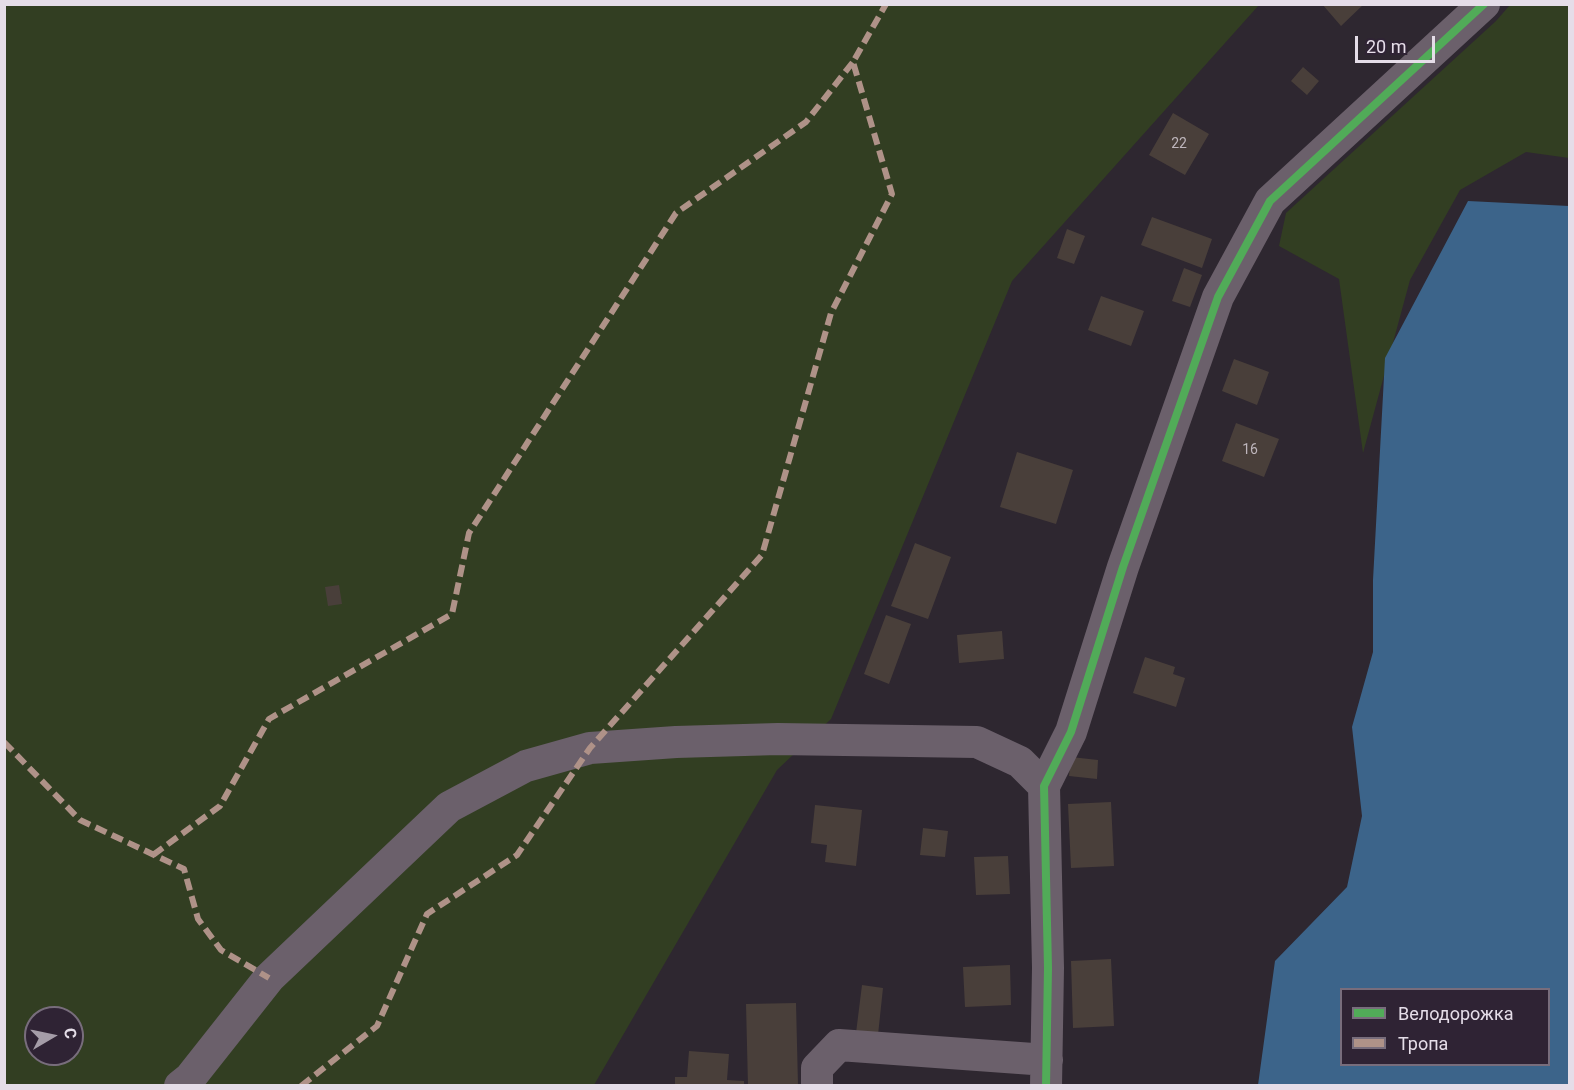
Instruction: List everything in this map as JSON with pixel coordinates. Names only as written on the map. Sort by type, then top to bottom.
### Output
[{"type":"street","points":[[817,1086],[817,1068],[839,1045],[1047,1073],[1048,968],[1044,786],[1071,732],[1123,567],[1218,297],[1270,201],[1484,4]]},
{"type":"street","points":[[180,1086],[190,1078],[269,978],[449,807],[526,766],[590,748],[676,742],[778,739],[977,742],[1020,762],[1044,786]]},
{"type":"green space","points":[[5,5],[1259,5],[1012,281],[831,719],[777,770],[594,1085],[5,1086]]},
{"type":"green space","points":[[1510,5],[1569,5],[1569,158],[1526,152],[1460,190],[1410,280],[1363,453],[1339,279],[1279,246],[1286,213],[1496,21]]},
{"type":"water","points":[[1468,201],[1569,206],[1569,1085],[1258,1085],[1275,961],[1347,887],[1362,816],[1352,727],[1373,652],[1373,580],[1385,358]]},
{"type":"building","points":[[1322,4],[1364,4],[1341,26]]},
{"type":"building","points":[[1303,67],[1319,81],[1307,95],[1291,81]]},
{"type":"building","points":[[1173,113],[1209,134],[1185,175],[1149,155]]},
{"type":"building","points":[[1152,217],[1212,239],[1202,268],[1141,245]]},
{"type":"building","points":[[1067,229],[1085,236],[1074,264],[1057,258]]},
{"type":"building","points":[[1184,268],[1202,275],[1190,307],[1172,301]]},
{"type":"building","points":[[1101,296],[1144,311],[1131,346],[1088,330]]},
{"type":"building","points":[[1234,359],[1269,372],[1257,405],[1222,391]]},
{"type":"building","points":[[1236,423],[1279,439],[1264,477],[1222,461]]},
{"type":"building","points":[[1017,452],[1073,470],[1056,524],[1000,507]]},
{"type":"building","points":[[915,543],[951,557],[928,619],[891,606]]},
{"type":"building","points":[[339,585],[342,604],[328,606],[325,587]]},
{"type":"building","points":[[886,615],[911,624],[889,684],[864,674]]},
{"type":"building","points":[[1002,631],[1004,659],[959,663],[957,635]]},
{"type":"building","points":[[1145,657],[1175,667],[1173,674],[1185,678],[1176,707],[1133,693]]},
{"type":"building","points":[[1071,757],[1098,760],[1097,779],[1069,776]]},
{"type":"building","points":[[1111,802],[1114,866],[1071,868],[1068,804]]},
{"type":"building","points":[[815,805],[862,810],[856,866],[825,862],[827,845],[811,843]]},
{"type":"building","points":[[923,828],[948,831],[945,857],[920,855]]},
{"type":"building","points":[[1008,856],[1010,894],[976,895],[974,857]]},
{"type":"building","points":[[1111,959],[1114,1026],[1073,1028],[1071,961]]},
{"type":"building","points":[[1010,965],[1011,1005],[965,1007],[963,967]]},
{"type":"building","points":[[862,985],[883,988],[878,1035],[856,1033]]},
{"type":"building","points":[[796,1003],[798,1085],[748,1086],[746,1004]]},
{"type":"building","points":[[689,1051],[729,1054],[727,1080],[744,1081],[744,1086],[675,1086],[675,1077],[687,1077]]},
{"type":"marked path","points":[[301,1086],[377,1026],[427,914],[517,855],[590,748],[762,555],[831,313],[892,194],[853,62],[886,4]]},
{"type":"marked path","points":[[153,855],[220,806],[269,719],[452,614],[469,533],[676,213],[806,122],[853,62]]},
{"type":"marked path","points":[[4,742],[80,820],[184,869],[198,919],[221,950],[269,978]]},
{"type":"cycle path","points":[[1046,1086],[1048,968],[1044,786],[1071,732],[1123,567],[1218,297],[1270,201],[1484,4]]}]
